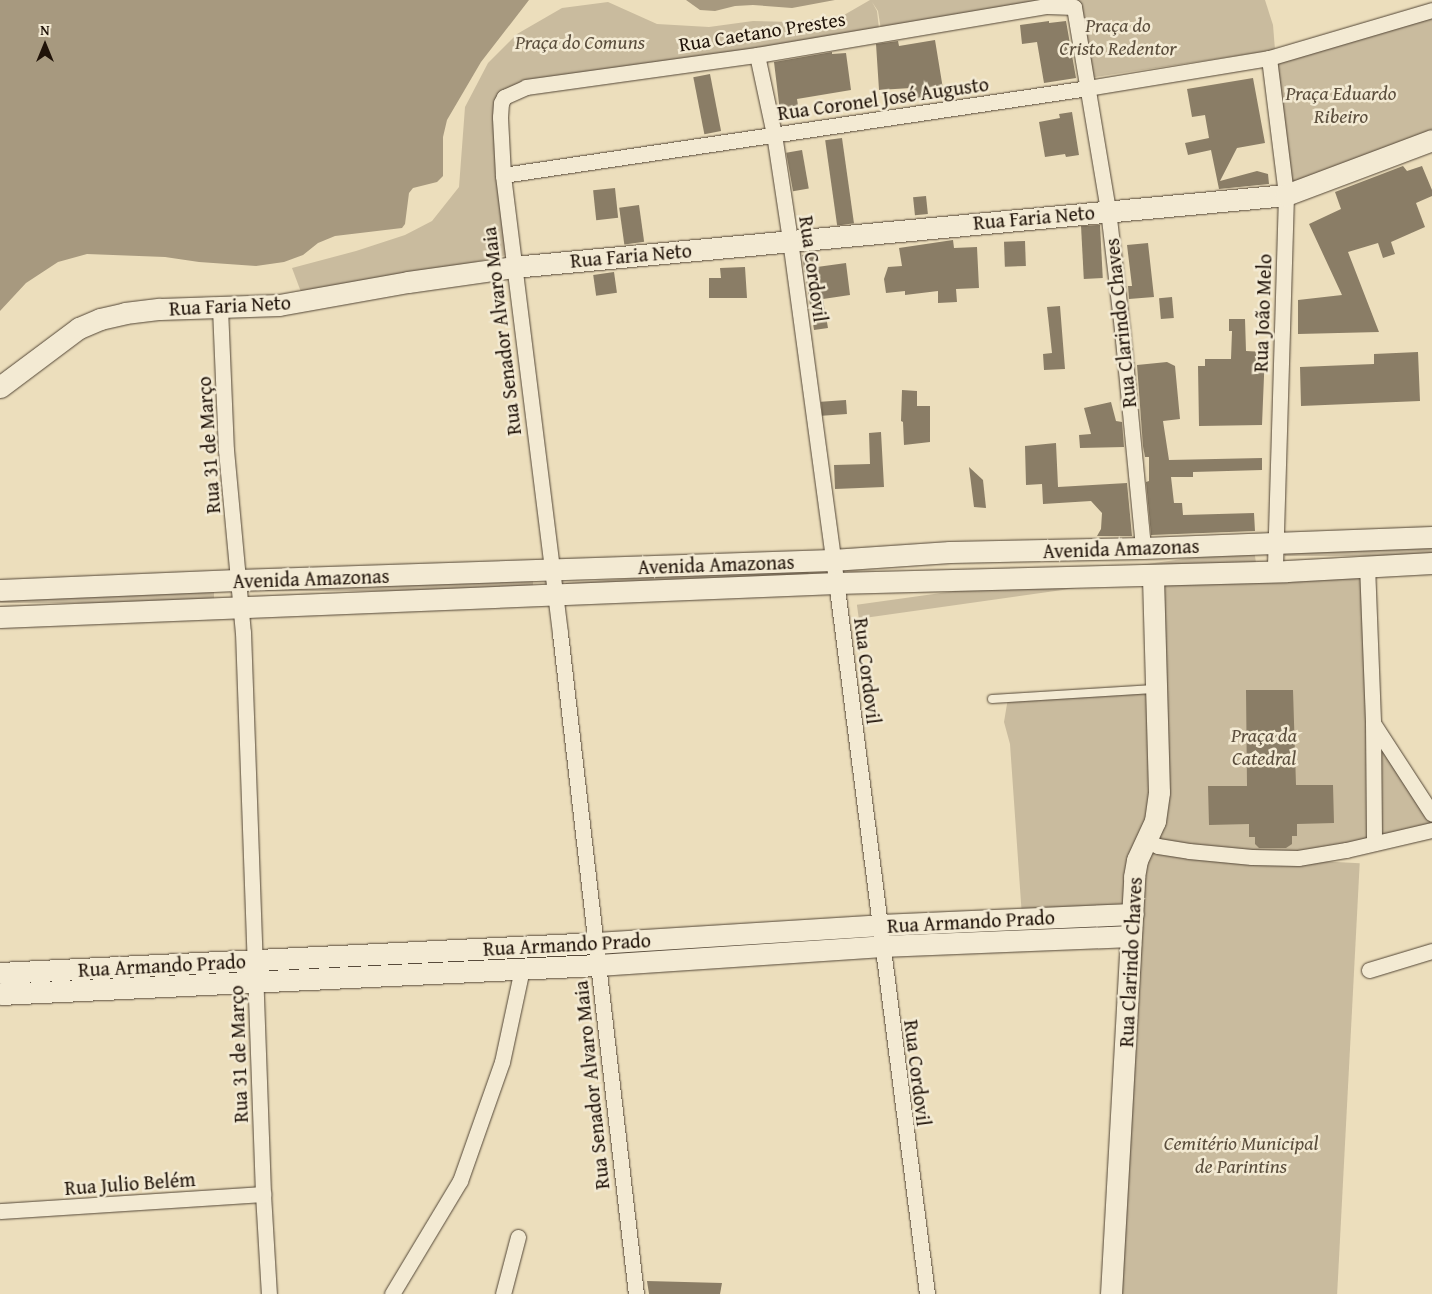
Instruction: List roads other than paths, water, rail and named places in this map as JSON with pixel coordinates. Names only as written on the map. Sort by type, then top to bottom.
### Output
[{"type":"street","name":"Rua Caetano Prestes","points":[[512,92],[526,87],[757,54],[1047,6]]},
{"type":"street","name":"Rua Clarindo Chaves","points":[[1047,6],[1068,6],[1075,9],[1108,210],[1122,329],[1143,548]]},
{"type":"street","name":"Rua Coronel José Augusto","points":[[503,175],[1088,88],[1269,58],[1432,10]]},
{"type":"street","name":"Rua Cordovil","points":[[757,54],[774,134],[790,240],[836,583],[926,1294]]},
{"type":"street","name":"Rua João Melo","points":[[1269,58],[1286,195],[1274,543],[1275,571]]},
{"type":"street","name":"Rua Senador Alvaro Maia","points":[[512,92],[504,97],[500,106],[503,175],[560,633],[636,1294]]},
{"type":"street","name":"Rua Faria Neto","points":[[0,387],[66,335],[100,318],[160,309],[279,305],[513,266],[1286,195],[1432,140]]},
{"type":"street","name":"Rua 31 de Março","points":[[220,308],[226,450],[243,632],[263,1194],[269,1294]]},
{"type":"street","name":"Avenida Amazonas","points":[[0,590],[832,560],[950,552],[1143,548],[1432,537]]},
{"type":"street","name":"Avenida Amazonas","points":[[0,617],[555,596],[836,583],[1275,571],[1432,563]]},
{"type":"street","points":[[1367,565],[1373,723],[1374,843]]},
{"type":"street","name":"Rua Clarindo Chaves","points":[[1111,1294],[1135,868],[1155,822],[1159,792],[1153,575]]},
{"type":"street","points":[[1373,723],[1432,814]]},
{"type":"street","points":[[1146,840],[1158,846],[1189,851],[1277,858],[1320,855],[1432,830]]},
{"type":"street","name":"Rua Armando Prado","points":[[0,994],[598,965],[881,936],[1133,914]]},
{"type":"street","name":"Rua Armando Prado","points":[[0,972],[596,943],[881,936],[1131,936]]},
{"type":"street","points":[[1369,970],[1432,951]]},
{"type":"street","points":[[392,1294],[460,1181],[502,1062],[522,969]]},
{"type":"street","name":"Rua Julio Belém","points":[[0,1211],[263,1194]]},
{"type":"street","points":[[503,1294],[518,1237]]},
{"type":"lane","points":[[992,699],[1156,689]]},
{"type":"park label","name":"Praça do Cristo Redentor","points":[[1118,36]]},
{"type":"park label","name":"Praça do Comuns","points":[[580,41]]},
{"type":"park label","name":"Praça Eduardo Ribeiro","points":[[1341,104]]},
{"type":"park label","name":"Praça da Catedral","points":[[1264,746]]},
{"type":"park label","name":"Cemitério Municipal de Parintins","points":[[1241,1154]]}]
